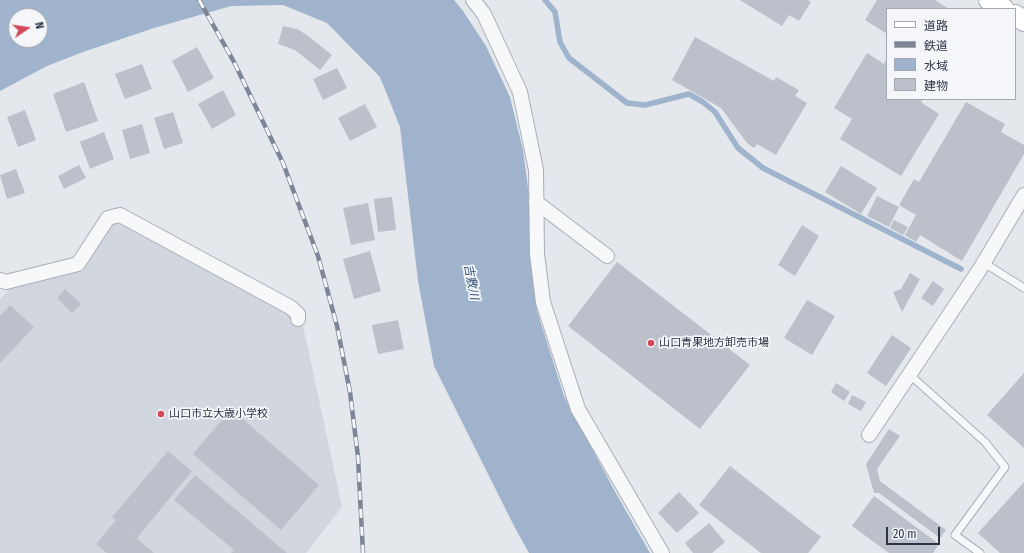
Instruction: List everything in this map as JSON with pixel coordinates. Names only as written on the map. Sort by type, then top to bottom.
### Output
[{"type":"main road","points":[[989,0],[1002,8]]},
{"type":"street","points":[[472,0],[484,14],[520,92],[536,170],[537,254],[543,302],[578,409],[662,553]]},
{"type":"street","points":[[869,435],[984,263],[1024,195]]},
{"type":"street","points":[[536,202],[607,256]]},
{"type":"street","points":[[0,280],[6,282],[78,264],[108,218],[120,215],[290,307],[298,314],[298,319]]},
{"type":"lane","points":[[984,263],[1024,288]]},
{"type":"lane","points":[[910,374],[985,442],[1005,467],[955,535],[980,553]]},
{"type":"shaded area","name":"山口市立大歳小学校","points":[[117,218],[302,321],[342,507],[306,553],[0,553],[0,299],[14,284],[82,267]]},
{"type":"water","name":"吉敷川","points":[[0,0],[454,0],[486,46],[510,97],[523,150],[530,203],[537,311],[564,396],[613,488],[650,553],[529,553],[434,366],[418,281],[400,127],[380,77],[327,23],[283,5],[231,6],[154,28],[47,66],[0,91]]},
{"type":"building","points":[[740,0],[808,0],[811,2],[799,21],[789,15],[782,26]]},
{"type":"building","points":[[877,0],[935,0],[947,8],[886,8],[886,33],[865,20]]},
{"type":"building","points":[[283,26],[297,29],[332,55],[320,70],[295,50],[278,44]]},
{"type":"building","points":[[695,37],[774,81],[776,77],[799,90],[795,96],[807,103],[776,155],[757,144],[754,148],[747,143],[721,108],[672,80]]},
{"type":"building","points":[[197,47],[214,78],[188,92],[172,61]]},
{"type":"building","points":[[867,53],[884,64],[886,60],[886,100],[922,100],[921,102],[939,114],[901,176],[840,139],[852,119],[834,108]]},
{"type":"building","points":[[142,64],[152,89],[125,99],[115,74]]},
{"type":"building","points":[[337,68],[347,88],[323,100],[313,79]]},
{"type":"building","points":[[84,82],[98,121],[66,132],[53,94]]},
{"type":"building","points":[[223,90],[236,115],[212,129],[198,104]]},
{"type":"building","points":[[966,102],[1005,124],[1001,132],[1024,145],[1024,154],[962,261],[920,235],[916,242],[905,235],[916,215],[899,205],[914,179],[919,182]]},
{"type":"building","points":[[365,104],[377,127],[350,141],[338,118]]},
{"type":"building","points":[[25,110],[36,140],[18,147],[7,117]]},
{"type":"building","points":[[173,112],[183,143],[164,149],[154,118]]},
{"type":"building","points":[[142,124],[150,153],[130,159],[122,130]]},
{"type":"building","points":[[104,132],[114,159],[90,169],[80,142]]},
{"type":"building","points":[[79,165],[86,178],[64,189],[58,176]]},
{"type":"building","points":[[841,166],[877,188],[861,214],[825,192]]},
{"type":"building","points":[[16,169],[25,193],[7,199],[0,175]]},
{"type":"building","points":[[877,196],[899,207],[889,227],[867,216]]},
{"type":"building","points":[[392,197],[396,230],[378,232],[374,199]]},
{"type":"building","points":[[368,203],[375,240],[351,245],[343,208]]},
{"type":"building","points":[[894,220],[908,227],[903,235],[890,228]]},
{"type":"building","points":[[802,225],[819,236],[795,276],[778,265]]},
{"type":"building","points":[[370,251],[381,291],[354,299],[343,259]]},
{"type":"building","points":[[617,262],[750,365],[700,429],[568,326]]},
{"type":"building","points":[[910,273],[920,279],[902,312],[893,292],[901,289]]},
{"type":"building","points":[[933,281],[944,289],[933,306],[921,298]]},
{"type":"building","points":[[65,289],[81,304],[72,313],[57,298]]},
{"type":"building","points":[[807,300],[835,316],[812,355],[784,338]]},
{"type":"building","points":[[10,305],[34,327],[0,363],[0,316]]},
{"type":"building","points":[[398,320],[404,349],[378,354],[372,325]]},
{"type":"building","points":[[892,335],[911,348],[886,386],[867,373]]},
{"type":"building","points":[[1024,373],[1024,448],[987,415]]},
{"type":"building","points":[[836,383],[850,392],[844,401],[831,392]]},
{"type":"building","points":[[852,395],[866,402],[861,411],[848,404]]},
{"type":"building","points":[[231,409],[319,485],[281,530],[193,454]]},
{"type":"building","points":[[889,429],[900,436],[877,469],[880,481],[946,530],[940,538],[879,493],[874,493],[866,464]]},
{"type":"building","points":[[168,451],[192,471],[137,538],[128,531],[154,553],[107,553],[96,544],[116,520],[112,517]]},
{"type":"building","points":[[730,466],[821,537],[808,553],[761,553],[699,505]]},
{"type":"building","points":[[195,475],[287,553],[231,553],[234,550],[174,500]]},
{"type":"building","points":[[1024,482],[1024,553],[1000,553],[978,533]]},
{"type":"building","points":[[679,492],[699,513],[677,533],[658,513]]},
{"type":"building","points":[[874,496],[939,544],[933,553],[889,553],[852,526]]},
{"type":"building","points":[[709,523],[725,542],[712,553],[693,553],[685,543]]},
{"type":"waterway","points":[[545,0],[555,12],[560,42],[569,58],[627,103],[645,105],[689,94],[703,102],[715,112],[738,148],[763,168],[961,269]]},
{"type":"railway","points":[[199,0],[234,62],[283,163],[318,256],[337,326],[350,392],[358,457],[363,553]]},
{"type":"place","name":"山口青果地方卸売市場","points":[[651,343]]},
{"type":"place","name":"山口市立大歳小学校","points":[[161,414]]}]
